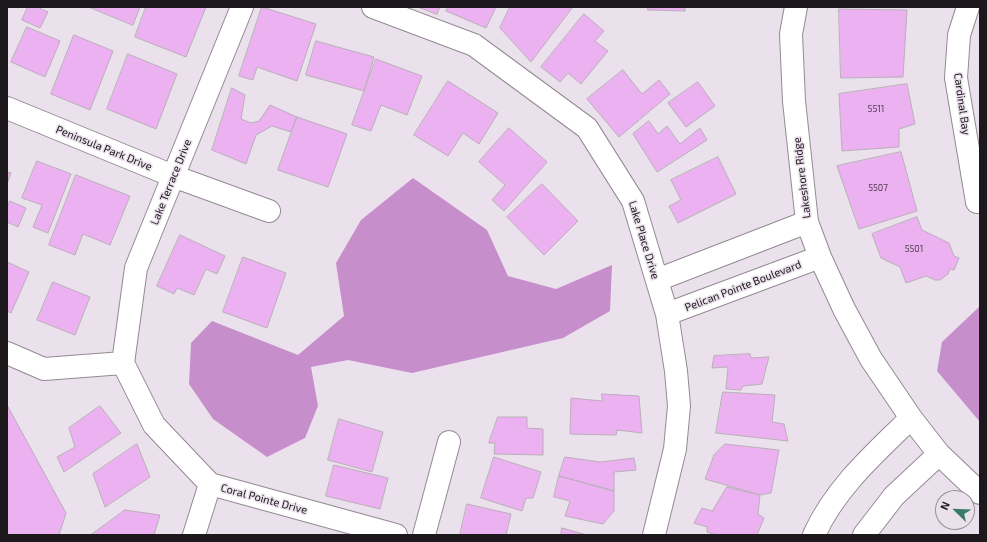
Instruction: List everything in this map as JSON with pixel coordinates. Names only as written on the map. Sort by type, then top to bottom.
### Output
[{"type":"street","name":"Lake Terrace Drive","points":[[122,363],[136,268],[242,7]]},
{"type":"street","name":"Lake Place Drive","points":[[373,7],[474,45],[587,128],[633,200],[667,314],[676,371],[679,406],[676,449],[654,535]]},
{"type":"street","name":"Lakeshore Ridge","points":[[796,7],[792,34],[794,101],[807,222],[820,257],[844,309],[871,359],[911,418],[939,454],[980,493]]},
{"type":"street","name":"Cardinal Bay","points":[[968,7],[959,35],[956,78],[977,202]]},
{"type":"street","name":"Peninsula Park Drive","points":[[7,108],[173,176],[269,211]]},
{"type":"street","points":[[657,280],[807,222]]},
{"type":"street","name":"Pelican Pointe Boulevard","points":[[667,314],[820,257]]},
{"type":"street","points":[[7,353],[44,369],[122,363]]},
{"type":"street","name":"Coral Pointe Drive","points":[[122,363],[154,425],[210,484],[396,535]]},
{"type":"street","points":[[814,535],[838,494],[870,458],[911,418]]},
{"type":"street","points":[[424,535],[449,442]]},
{"type":"street","points":[[864,535],[894,496],[939,454]]},
{"type":"street","points":[[194,535],[210,484]]},
{"type":"shaded area","points":[[413,178],[487,230],[508,276],[556,289],[612,265],[610,311],[563,338],[412,373],[348,360],[311,367],[318,406],[305,438],[267,457],[213,419],[189,384],[191,343],[212,321],[298,355],[344,316],[336,263],[361,220]]},
{"type":"shaded area","points":[[980,306],[980,422],[937,371],[942,342]]},
{"type":"building","points":[[28,7],[37,7],[48,12],[40,28],[22,20]]},
{"type":"building","points":[[89,7],[140,7],[133,25]]},
{"type":"building","points":[[146,7],[206,7],[186,57],[135,37]]},
{"type":"building","points":[[262,7],[316,24],[297,81],[257,67],[253,80],[239,76]]},
{"type":"building","points":[[418,7],[440,7],[437,14]]},
{"type":"building","points":[[448,7],[496,7],[486,28],[446,11]]},
{"type":"building","points":[[510,7],[572,8],[531,62],[500,28]]},
{"type":"building","points":[[648,7],[685,7],[685,11],[648,10]]},
{"type":"building","points":[[839,9],[907,10],[903,77],[841,78]]},
{"type":"building","points":[[584,14],[604,31],[595,41],[608,51],[581,84],[568,73],[560,82],[541,67]]},
{"type":"building","points":[[27,27],[60,41],[45,77],[11,62]]},
{"type":"building","points":[[74,35],[113,51],[90,110],[51,94]]},
{"type":"building","points":[[316,41],[374,57],[364,91],[306,75]]},
{"type":"building","points":[[128,54],[177,74],[156,129],[107,109]]},
{"type":"building","points":[[376,59],[422,76],[407,115],[381,105],[371,131],[352,125]]},
{"type":"building","points":[[623,70],[642,94],[659,80],[670,94],[619,137],[587,99]]},
{"type":"building","points":[[448,81],[498,113],[479,144],[463,133],[448,156],[414,135]]},
{"type":"building","points":[[698,82],[715,106],[686,127],[668,103]]},
{"type":"building","points":[[907,84],[915,124],[899,129],[899,147],[842,151],[839,94]]},
{"type":"building","points":[[232,88],[245,95],[241,119],[251,123],[259,121],[270,105],[297,117],[291,132],[272,126],[256,135],[246,164],[212,150]]},
{"type":"building","points":[[297,117],[347,134],[328,187],[278,170]]},
{"type":"building","points":[[649,121],[658,134],[667,126],[680,144],[700,128],[707,140],[657,172],[633,134]]},
{"type":"building","points":[[509,128],[547,162],[504,211],[492,200],[505,185],[479,162]]},
{"type":"building","points":[[901,152],[917,211],[859,229],[837,166]]},
{"type":"building","points":[[718,157],[736,194],[678,223],[669,206],[681,200],[671,180]]},
{"type":"building","points":[[37,161],[71,174],[48,233],[33,227],[42,205],[22,198]]},
{"type":"building","points":[[7,172],[11,173],[7,184]]},
{"type":"building","points":[[76,175],[130,196],[110,245],[83,234],[75,255],[49,245]]},
{"type":"building","points":[[542,184],[578,221],[544,255],[507,217]]},
{"type":"building","points":[[10,201],[26,208],[18,227],[7,222],[7,208]]},
{"type":"building","points":[[917,217],[922,230],[949,243],[954,256],[959,258],[954,270],[950,269],[948,274],[940,280],[935,280],[926,276],[906,283],[900,267],[881,258],[872,234]]},
{"type":"building","points":[[180,235],[225,256],[217,274],[206,269],[194,295],[177,288],[174,294],[157,286]]},
{"type":"building","points":[[243,257],[286,273],[267,328],[223,312]]},
{"type":"building","points":[[7,262],[29,272],[11,313],[7,311]]},
{"type":"building","points":[[53,282],[90,297],[75,335],[37,320]]},
{"type":"building","points":[[750,354],[751,358],[769,357],[762,384],[743,386],[741,390],[726,389],[728,367],[712,368],[714,356]]},
{"type":"building","points":[[723,392],[775,395],[772,422],[784,424],[788,441],[716,433]]},
{"type":"building","points":[[602,394],[639,396],[642,433],[617,430],[616,435],[570,434],[571,398],[602,401]]},
{"type":"building","points":[[7,405],[66,513],[59,535],[7,535]]},
{"type":"building","points":[[100,406],[121,433],[64,472],[57,457],[75,447],[69,428]]},
{"type":"building","points":[[498,417],[527,417],[527,428],[543,429],[543,455],[494,454],[495,443],[489,443]]},
{"type":"building","points":[[339,419],[383,432],[372,472],[328,460]]},
{"type":"building","points":[[137,444],[150,477],[105,507],[93,474]]},
{"type":"building","points":[[725,444],[779,450],[771,493],[760,495],[705,479],[714,455]]},
{"type":"building","points":[[494,457],[541,472],[533,498],[526,498],[522,511],[481,498]]},
{"type":"building","points":[[565,457],[600,462],[634,458],[636,470],[614,472],[614,491],[559,476]]},
{"type":"building","points":[[334,465],[388,478],[380,509],[326,496]]},
{"type":"building","points":[[559,476],[614,491],[614,511],[603,524],[565,516],[570,501],[554,497]]},
{"type":"building","points":[[727,487],[760,495],[758,514],[764,518],[757,535],[717,535],[707,532],[707,527],[694,523],[702,508],[712,511]]},
{"type":"building","points":[[467,504],[511,514],[506,535],[460,535]]},
{"type":"building","points":[[125,510],[160,515],[154,535],[91,535]]},
{"type":"building","points":[[562,528],[587,535],[561,535]]}]
